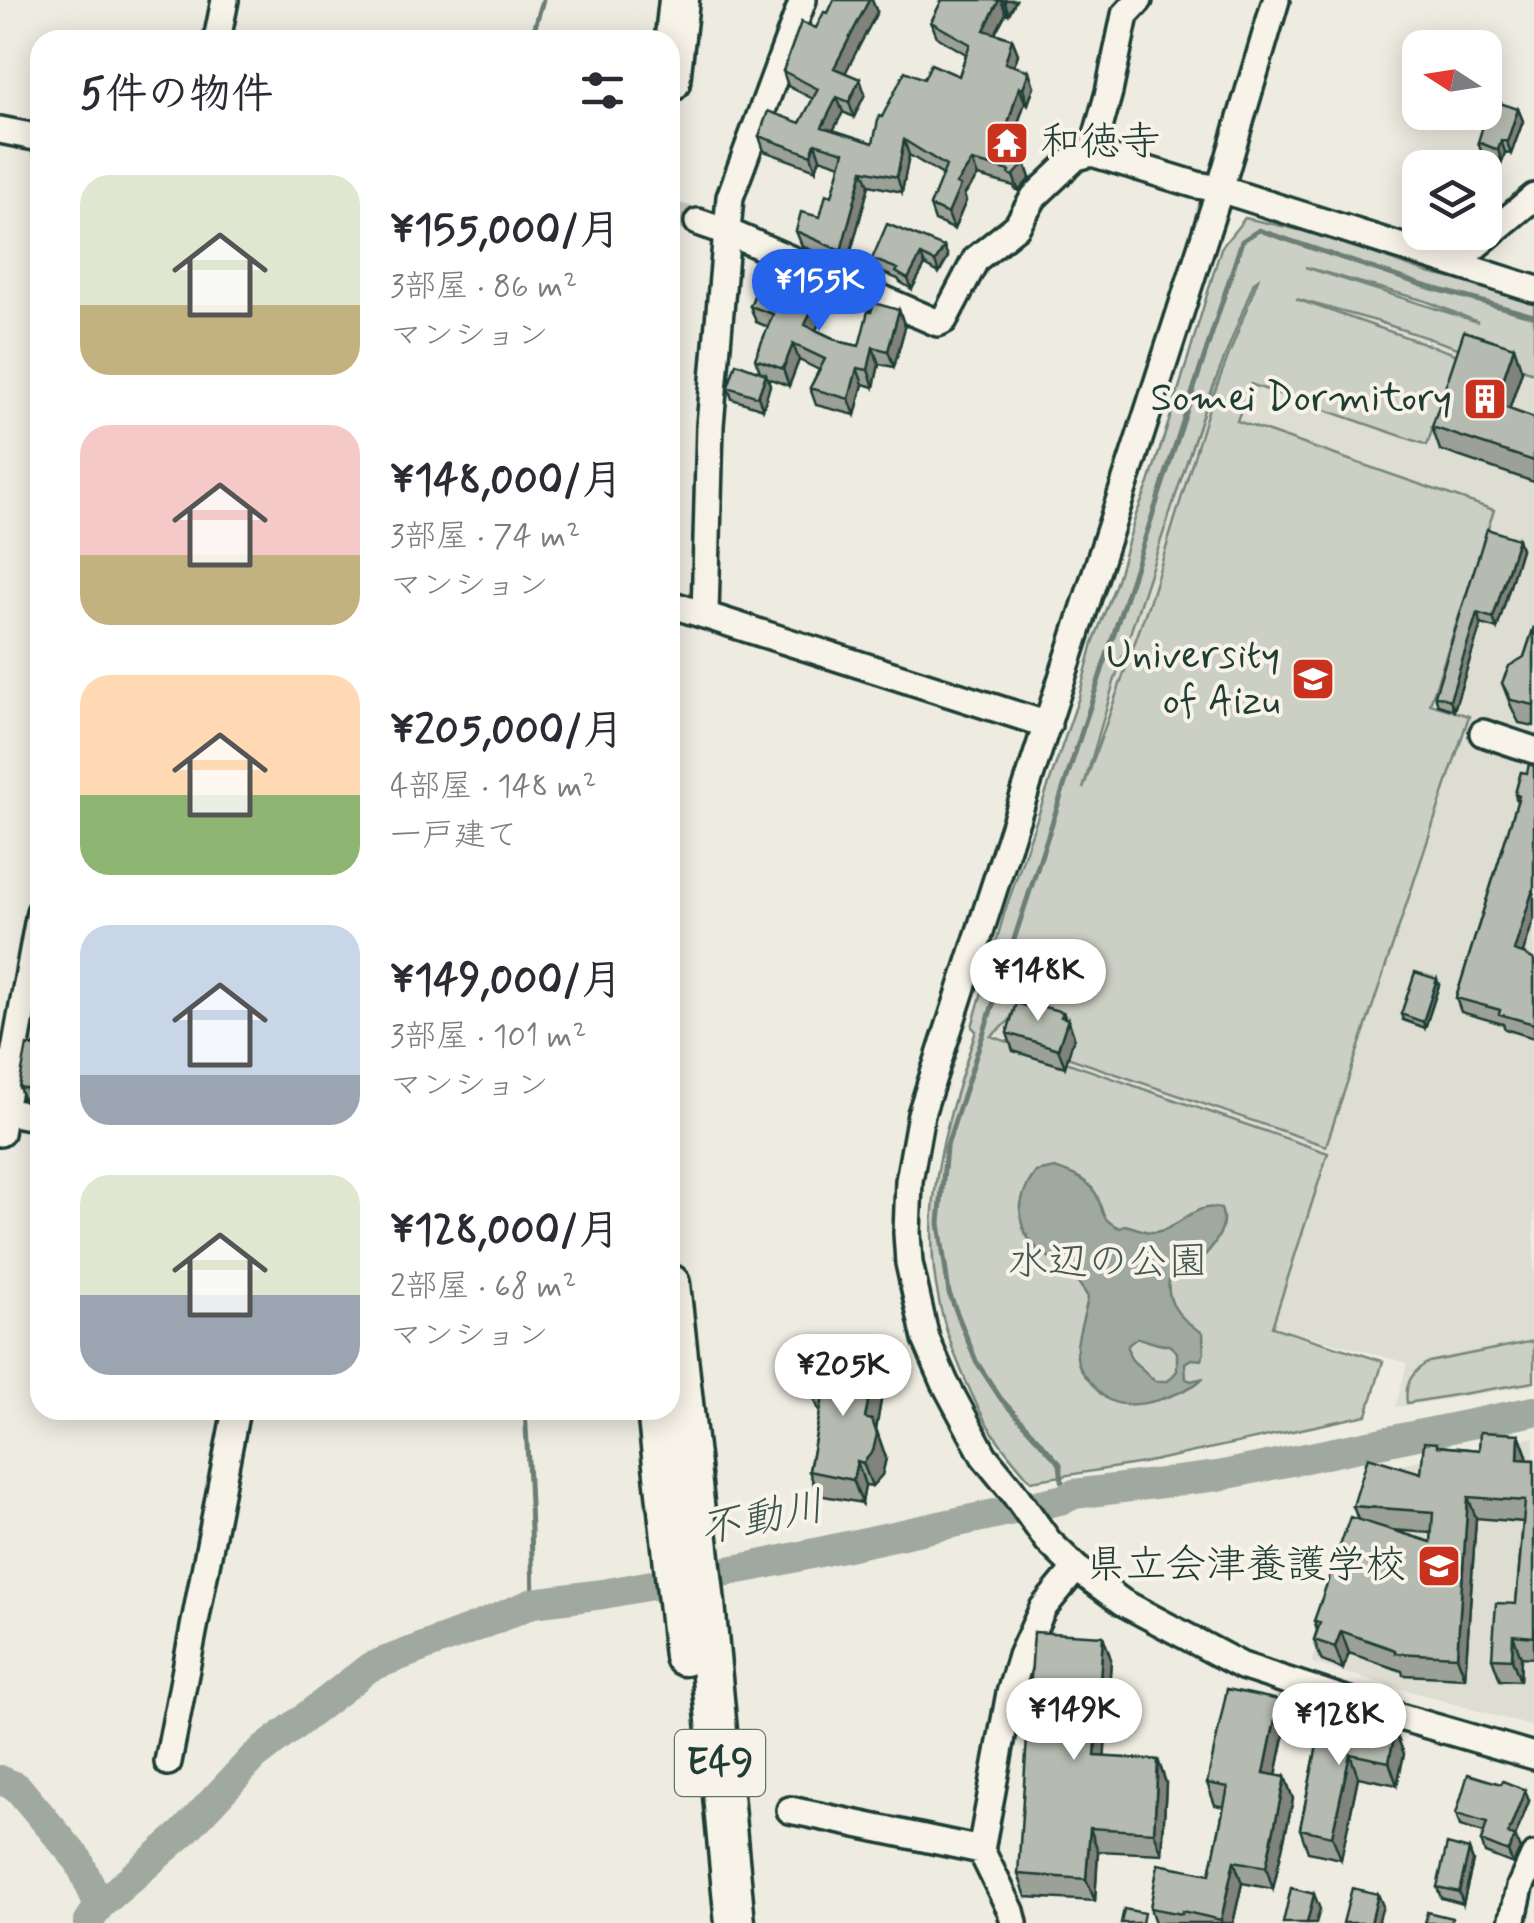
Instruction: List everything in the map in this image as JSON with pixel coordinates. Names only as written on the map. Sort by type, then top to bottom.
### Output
[{"type":"highway","points":[[651,30],[654,0]]},
{"type":"highway","points":[[676,30],[679,0]]},
{"type":"highway","name":"E49","points":[[659,1420],[686,1548]]},
{"type":"highway","name":"E49","points":[[678,1420],[692,1606],[735,1923]]},
{"type":"highway","name":"E49","points":[[692,1606],[709,1923]]},
{"type":"street","points":[[219,30],[225,0]]},
{"type":"street","points":[[705,614],[710,425],[730,197],[803,0]]},
{"type":"street","points":[[1092,153],[1124,15],[1139,0]]},
{"type":"street","points":[[1276,0],[1220,189],[922,1114],[909,1180],[909,1264],[926,1339],[966,1426],[1039,1531],[1076,1568],[1122,1602],[1242,1666],[1534,1756]]},
{"type":"street","points":[[0,130],[30,136]]},
{"type":"street","points":[[698,222],[938,324],[944,320],[976,259],[1018,226],[1034,197],[1076,157],[1092,153],[1220,189],[1534,289]]},
{"type":"street","points":[[1462,266],[1467,253],[1534,196]]},
{"type":"street","points":[[680,607],[1048,725]]},
{"type":"street","points":[[1483,733],[1534,750]]},
{"type":"street","points":[[30,966],[3,1111],[30,1116]]},
{"type":"street","points":[[168,1762],[234,1420]]},
{"type":"street","points":[[1014,1923],[981,1850],[1020,1656],[1043,1608],[1076,1568]]},
{"type":"street","points":[[790,1810],[981,1850]]},
{"type":"street","points":[[1512,1923],[1520,1888],[1534,1856]]},
{"type":"shaded area","name":"University of Aizu","points":[[1241,235],[1534,330],[1534,1385],[1396,1407],[1407,1363],[1273,1326],[1328,1152],[976,1028]]},
{"type":"shaded area","points":[[1055,1168],[1084,1181],[1096,1194],[1107,1220],[1120,1228],[1125,1225],[1160,1231],[1202,1209],[1221,1209],[1222,1228],[1213,1246],[1204,1256],[1178,1264],[1169,1286],[1176,1310],[1203,1333],[1204,1353],[1201,1360],[1185,1363],[1186,1379],[1204,1378],[1172,1395],[1132,1404],[1107,1399],[1087,1378],[1079,1365],[1077,1350],[1088,1297],[1066,1268],[1032,1243],[1022,1223],[1024,1192],[1036,1172]],"holes":[[[1137,1338],[1169,1345],[1177,1352],[1177,1371],[1168,1381],[1155,1381],[1131,1358],[1128,1345]]]},
{"type":"shaded area","name":"県立会津養護学校","points":[[1534,1437],[1534,1727],[1312,1663],[1375,1469]]},
{"type":"green space","name":"University of Aizu","points":[[1245,218],[1322,235],[1428,273],[1534,304],[1534,373],[1296,299],[1458,355],[1427,445],[1250,384],[1237,421],[1494,510],[1430,704],[1469,716],[1326,1146],[1023,1042],[1013,1012],[1009,1021],[991,1036],[1328,1153],[1272,1327],[1383,1361],[1367,1415],[1143,1463],[1031,1481],[984,1419],[945,1327],[932,1242],[940,1160],[1005,911],[1149,483],[1221,248]],"holes":[[[1305,267],[1426,301],[1478,322]],[[1258,279],[1211,401],[1152,594],[1083,789],[1203,413]]]},
{"type":"green space","points":[[1534,1341],[1534,1382],[1407,1403],[1411,1378],[1429,1362]]},
{"type":"building","points":[[834,0],[869,0],[834,68],[860,79],[849,102],[837,97],[822,127],[873,143],[879,116],[882,117],[905,71],[924,79],[931,64],[959,76],[970,44],[931,22],[942,0],[999,0],[984,30],[1012,39],[1005,63],[1029,71],[1023,89],[1019,87],[1007,127],[1021,130],[1015,159],[1025,163],[1013,176],[1010,171],[972,161],[956,184],[960,186],[948,214],[930,206],[946,166],[904,140],[897,177],[863,170],[841,251],[796,231],[801,212],[820,217],[826,194],[832,196],[844,152],[815,143],[811,155],[759,136],[768,111],[800,123],[818,89],[783,71],[801,22],[816,28]]},
{"type":"building","points":[[1502,104],[1518,109],[1507,142],[1501,140],[1498,150],[1478,142],[1482,130],[1502,130]]},
{"type":"building","points":[[887,224],[944,247],[935,262],[921,255],[908,279],[896,272],[898,269],[872,259]]},
{"type":"building","points":[[796,265],[822,277],[818,288],[821,289],[805,325],[841,342],[859,346],[868,311],[874,303],[899,310],[888,351],[873,347],[868,370],[857,368],[849,399],[810,388],[825,359],[793,344],[783,369],[755,359],[773,314],[750,306],[757,288],[779,296],[783,288],[786,290]]},
{"type":"building","name":"Somei Dormitory","points":[[1464,331],[1514,347],[1495,404],[1534,418],[1534,461],[1432,427]]},
{"type":"building","points":[[736,363],[766,374],[758,397],[728,387]]},
{"type":"building","points":[[1487,529],[1518,539],[1493,618],[1477,613],[1450,700],[1435,695]]},
{"type":"building","points":[[1534,627],[1534,705],[1511,700],[1502,683],[1509,666],[1524,657]]},
{"type":"building","points":[[1529,764],[1534,766],[1534,886],[1514,951],[1534,960],[1534,1024],[1456,998],[1519,796],[1515,794],[1521,772],[1527,773]]},
{"type":"building","points":[[1415,972],[1437,979],[1423,1022],[1401,1014]]},
{"type":"building","points":[[1026,1002],[1063,1012],[1061,1017],[1068,1019],[1058,1049],[1007,1033],[1016,1003],[1025,1006]]},
{"type":"building","points":[[27,1045],[30,1046],[30,1089],[19,1087]]},
{"type":"building","points":[[831,1357],[875,1365],[865,1418],[872,1420],[877,1434],[873,1451],[863,1463],[857,1461],[853,1480],[809,1471],[823,1397],[813,1395],[819,1367],[828,1369]]},
{"type":"building","points":[[1480,1432],[1519,1434],[1518,1459],[1534,1460],[1534,1637],[1513,1635],[1512,1659],[1492,1658],[1496,1603],[1516,1604],[1525,1501],[1468,1497],[1457,1656],[1395,1653],[1341,1631],[1335,1647],[1314,1640],[1320,1623],[1314,1621],[1350,1517],[1431,1542],[1433,1512],[1353,1506],[1368,1457],[1421,1473],[1424,1442],[1479,1450]]},
{"type":"building","points":[[1034,1632],[1103,1636],[1095,1756],[1158,1760],[1154,1832],[1090,1828],[1086,1879],[1018,1874]]},
{"type":"building","points":[[1227,1689],[1279,1700],[1264,1773],[1285,1777],[1266,1867],[1234,1861],[1221,1920],[1150,1908],[1158,1864],[1210,1874],[1228,1787],[1207,1783]]},
{"type":"building","points":[[1323,1716],[1395,1731],[1389,1762],[1350,1754],[1332,1836],[1300,1829]]},
{"type":"building","points":[[1468,1774],[1525,1790],[1508,1834],[1515,1837],[1508,1852],[1481,1841],[1487,1823],[1456,1814]]},
{"type":"building","points":[[1447,1844],[1469,1850],[1459,1892],[1437,1887]]},
{"type":"building","points":[[1291,1888],[1314,1894],[1307,1923],[1283,1923]]},
{"type":"building","points":[[1352,1888],[1378,1894],[1371,1923],[1343,1923]]},
{"type":"building","points":[[1124,1909],[1144,1913],[1142,1923],[1121,1923]]},
{"type":"building","points":[[1427,1912],[1452,1918],[1451,1923],[1425,1923]]},
{"type":"waterway","points":[[534,30],[543,0]]},
{"type":"waterway","points":[[1064,1499],[1060,1464],[1001,1399],[976,1361],[949,1293],[939,1223],[946,1148],[1242,241],[1259,230],[1425,286],[1534,316]]},
{"type":"waterway","name":"不動川","points":[[88,1923],[99,1906],[183,1833],[254,1757],[370,1667],[533,1603],[755,1566],[1074,1494],[1218,1476],[1534,1411]]},
{"type":"waterway","points":[[526,1420],[533,1603]]},
{"type":"waterway","points":[[0,1780],[17,1787],[79,1861],[99,1906]]},
{"type":"tunnel","points":[[680,216],[698,222]]},
{"type":"place","name":"和徳寺","points":[[1007,143]]},
{"type":"place","name":"Somei Dormitory","points":[[1485,399]]},
{"type":"place","name":"University of Aizu","points":[[1313,679]]},
{"type":"place","name":"県立会津養護学校","points":[[1439,1566]]},
{"type":"park label","name":"水辺の公園","points":[[1108,1263]]}]
